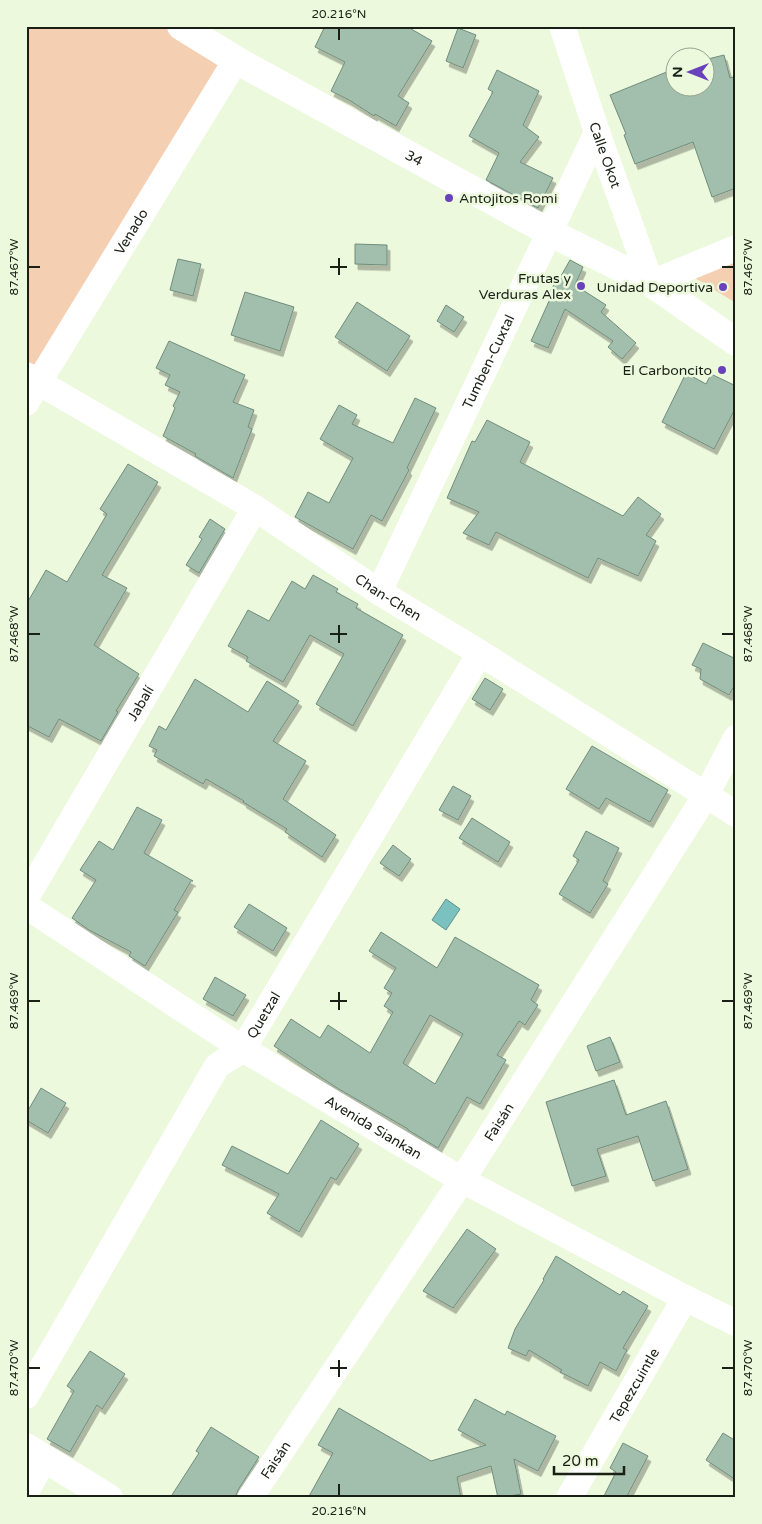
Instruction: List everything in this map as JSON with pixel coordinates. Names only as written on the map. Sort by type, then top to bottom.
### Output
[{"type":"street","name":"34","points":[[181,26],[236,60],[549,232],[651,283],[736,342]]},
{"type":"street","name":"Calle Okot","points":[[562,26],[597,132],[651,283]]},
{"type":"street","name":"Venado","points":[[31,387],[236,60]]},
{"type":"street","name":"Tumben-Cuxtal","points":[[379,592],[597,132]]},
{"type":"street","points":[[651,283],[736,248]]},
{"type":"street","name":"Chan-Chen","points":[[31,387],[255,508],[379,592],[480,653],[736,814]]},
{"type":"street","name":"Jabalí","points":[[26,898],[255,508]]},
{"type":"street","name":"Quetzal","points":[[26,1396],[217,1066],[243,1049],[480,653]]},
{"type":"street","name":"Faisán","points":[[250,1498],[462,1180],[706,795],[736,738]]},
{"type":"street","name":"Avenida Siankan","points":[[26,906],[243,1049],[462,1180],[736,1323]]},
{"type":"street","name":"Tepezcuintle","points":[[569,1498],[685,1298]]},
{"type":"street","points":[[26,1492],[35,1452],[109,1498]]},
{"type":"shaded area","points":[[26,26],[177,26],[236,60],[36,372],[26,366]]},
{"type":"shaded area","name":"Unidad Deportiva","points":[[736,256],[736,303],[685,272]]},
{"type":"water","points":[[446,899],[460,909],[446,930],[432,920]]},
{"type":"building","points":[[325,26],[406,26],[432,41],[398,96],[409,103],[396,126],[375,114],[374,116],[331,91],[345,62],[315,47]]},
{"type":"building","points":[[458,28],[476,35],[463,68],[446,61]]},
{"type":"building","points":[[724,55],[730,78],[736,76],[736,188],[712,197],[693,142],[635,164],[624,135],[626,134],[610,95],[664,73],[664,98],[714,98],[714,58]]},
{"type":"building","points":[[497,70],[539,91],[523,125],[539,137],[520,162],[553,178],[538,208],[486,180],[499,153],[469,136],[493,92],[488,89]]},
{"type":"building","points":[[355,244],[387,245],[387,265],[355,264]]},
{"type":"building","points":[[178,259],[201,264],[193,296],[170,290]]},
{"type":"building","points":[[570,260],[583,267],[575,285],[606,305],[601,312],[636,343],[622,359],[608,347],[613,341],[565,309],[548,348],[531,341],[550,299],[546,297]]},
{"type":"building","points":[[245,292],[294,307],[280,351],[231,335]]},
{"type":"building","points":[[357,302],[410,336],[387,371],[335,337]]},
{"type":"building","points":[[446,305],[464,317],[454,332],[437,321]]},
{"type":"building","points":[[169,341],[245,375],[233,402],[254,410],[248,427],[252,429],[233,478],[195,456],[196,454],[163,436],[180,392],[165,385],[170,375],[156,368]]},
{"type":"building","points":[[686,373],[706,384],[711,374],[736,386],[736,407],[714,449],[662,422]]},
{"type":"building","points":[[415,398],[436,408],[407,468],[409,470],[382,521],[371,515],[353,549],[295,517],[308,492],[329,503],[353,458],[320,439],[339,405],[357,415],[352,424],[393,443]]},
{"type":"building","points":[[487,420],[530,442],[520,462],[623,516],[638,497],[661,514],[646,535],[656,541],[638,576],[598,558],[588,578],[496,532],[489,545],[463,533],[479,512],[447,498],[472,441],[475,442]]},
{"type":"building","points":[[128,464],[158,482],[102,575],[127,588],[94,645],[139,674],[116,711],[118,712],[101,741],[59,719],[49,737],[26,725],[26,605],[46,570],[67,582],[107,514],[100,509]]},
{"type":"building","points":[[210,519],[225,529],[199,573],[186,565],[202,539],[199,537]]},
{"type":"building","points":[[313,575],[338,589],[336,592],[358,604],[356,608],[403,635],[353,726],[316,704],[344,654],[310,635],[283,682],[246,661],[248,657],[228,646],[248,610],[269,621],[292,581],[305,589]]},
{"type":"building","points":[[703,643],[736,659],[736,683],[729,695],[700,679],[701,669],[692,665]]},
{"type":"building","points":[[485,678],[503,689],[490,710],[472,699]]},
{"type":"building","points":[[195,679],[248,712],[267,681],[299,701],[273,741],[306,761],[283,799],[336,835],[322,857],[285,832],[287,829],[244,801],[206,779],[203,784],[154,756],[157,750],[149,746],[159,726],[166,730]]},
{"type":"building","points":[[592,746],[668,790],[650,822],[606,798],[599,809],[566,789]]},
{"type":"building","points":[[453,786],[471,796],[458,820],[439,810]]},
{"type":"building","points":[[137,807],[162,820],[144,853],[193,881],[191,881],[174,910],[178,912],[145,966],[129,956],[131,952],[89,930],[72,918],[96,880],[80,870],[99,841],[113,850]]},
{"type":"building","points":[[472,818],[510,842],[498,862],[459,838]]},
{"type":"building","points":[[586,831],[619,848],[603,881],[608,884],[590,913],[559,894],[579,860],[573,856]]},
{"type":"building","points":[[393,845],[411,859],[399,876],[380,863]]},
{"type":"building","points":[[249,904],[287,928],[273,951],[234,927]]},
{"type":"building","points":[[381,932],[437,968],[455,937],[539,985],[531,1000],[538,1005],[525,1025],[519,1021],[497,1055],[506,1060],[480,1104],[467,1097],[438,1148],[337,1088],[274,1046],[291,1019],[320,1038],[328,1025],[370,1053],[393,1012],[384,1006],[392,993],[384,988],[396,968],[369,951]],"holes":[[[430,1015],[463,1034],[435,1084],[403,1063]]]},
{"type":"building","points":[[215,977],[246,995],[233,1016],[203,999]]},
{"type":"building","points":[[610,1037],[620,1062],[596,1071],[587,1046]]},
{"type":"building","points":[[614,1080],[626,1115],[666,1101],[688,1169],[653,1181],[638,1136],[597,1149],[606,1176],[572,1186],[546,1102]]},
{"type":"building","points":[[41,1088],[66,1103],[48,1133],[26,1120],[26,1114]]},
{"type":"building","points":[[321,1120],[359,1144],[336,1180],[331,1177],[299,1232],[267,1213],[279,1194],[222,1165],[232,1146],[288,1174]]},
{"type":"building","points":[[467,1229],[496,1249],[453,1308],[423,1291]]},
{"type":"building","points":[[556,1256],[620,1295],[623,1291],[648,1306],[623,1348],[627,1350],[616,1371],[600,1362],[588,1386],[560,1372],[562,1370],[529,1350],[526,1356],[508,1348],[515,1329]]},
{"type":"building","points":[[90,1351],[125,1374],[102,1409],[97,1405],[70,1452],[47,1439],[74,1391],[67,1386]]},
{"type":"building","points":[[475,1399],[505,1415],[507,1411],[556,1436],[538,1471],[514,1459],[521,1494],[498,1498],[491,1466],[457,1477],[461,1498],[308,1498],[333,1453],[318,1445],[339,1408],[431,1461],[486,1445],[458,1430]]},
{"type":"building","points":[[211,1427],[259,1457],[235,1498],[170,1498],[199,1453],[196,1451]]},
{"type":"building","points":[[723,1433],[736,1441],[736,1480],[706,1460]]},
{"type":"building","points":[[623,1443],[648,1456],[626,1498],[603,1498],[616,1472],[610,1468]]},
{"type":"place","name":"Antojitos Romi","points":[[449,198]]},
{"type":"place","name":"Frutas y Verduras Alex","points":[[581,286]]},
{"type":"place","name":"Unidad Deportiva","points":[[723,287]]},
{"type":"place","name":"El Carboncito","points":[[722,370]]}]
